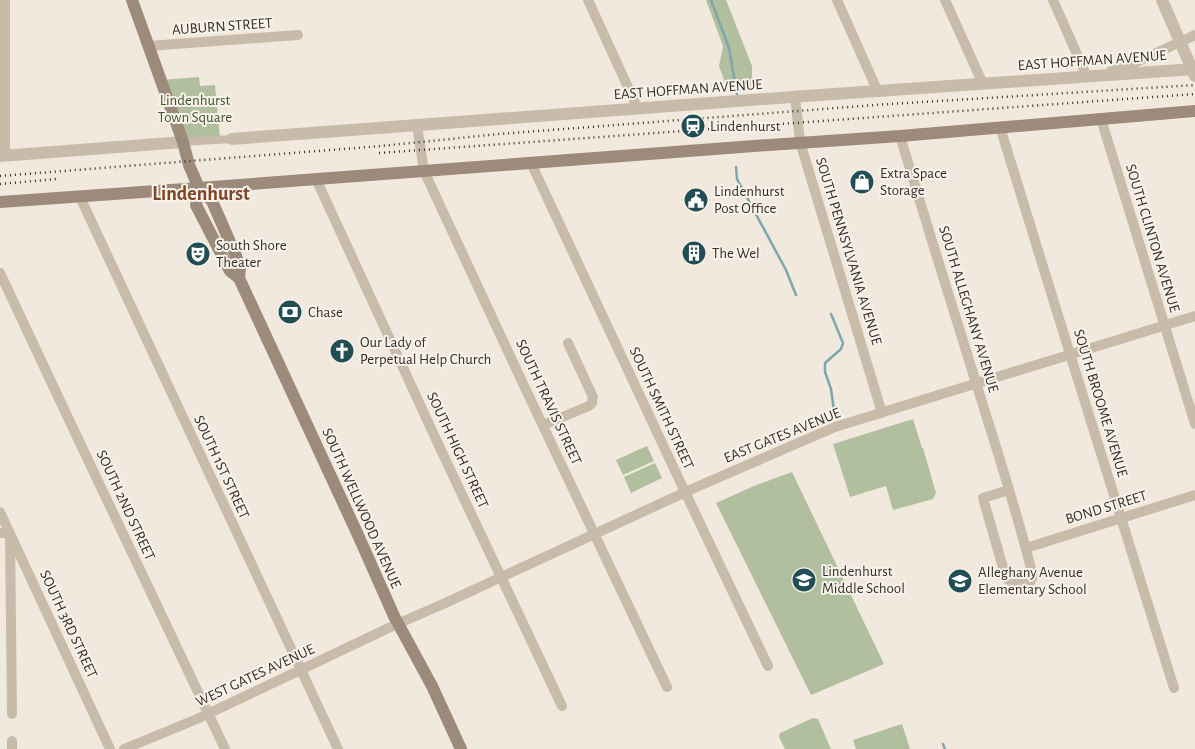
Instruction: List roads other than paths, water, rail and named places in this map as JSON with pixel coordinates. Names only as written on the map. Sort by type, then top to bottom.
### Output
[{"type":"main road","name":"SOUTH WELLWOOD AVENUE","points":[[132,0],[183,142],[189,165],[199,188],[212,201],[240,268],[239,278],[397,624],[432,686],[461,749]]},
{"type":"main road","points":[[0,202],[900,136],[1195,111]]},
{"type":"street","points":[[6,0],[2,156],[183,142]]},
{"type":"street","points":[[588,0],[638,109]]},
{"type":"street","points":[[837,0],[878,92]]},
{"type":"street","points":[[945,0],[983,84]]},
{"type":"street","points":[[1053,0],[1087,77],[1126,67],[1195,35]]},
{"type":"street","points":[[1162,0],[1194,71]]},
{"type":"street","name":"AUBURN STREET","points":[[149,46],[298,35]]},
{"type":"street","name":"EAST HOFFMAN AVENUE","points":[[183,142],[795,97],[1194,71]]},
{"type":"street","name":"SOUTH PENNSYLVANIA AVENUE","points":[[795,97],[800,142],[882,413]]},
{"type":"street","name":"SOUTH CLINTON AVENUE","points":[[1101,119],[1195,424]]},
{"type":"street","name":"SOUTH TRAVIS STREET","points":[[417,125],[424,171],[667,687]]},
{"type":"street","name":"SOUTH BROOME AVENUE","points":[[1000,127],[1174,688]]},
{"type":"street","name":"SOUTH ALLEGHANY AVENUE","points":[[900,136],[1009,490],[1026,548],[1033,580],[1025,584],[1012,583],[1006,578],[983,498],[1009,490]]},
{"type":"street","name":"SOUTH SMITH STREET","points":[[531,163],[768,666]]},
{"type":"street","name":"SOUTH HIGH STREET","points":[[316,179],[562,706]]},
{"type":"street","name":"SOUTH 1ST STREET","points":[[80,197],[338,749]]},
{"type":"street","name":"SOUTH 2ND STREET","points":[[0,273],[225,749]]},
{"type":"street","name":"EAST GATES AVENUE","points":[[397,624],[441,606],[501,576],[685,492],[836,428],[1195,316]]},
{"type":"street","points":[[543,426],[589,406],[593,400],[568,343]]},
{"type":"street","name":"BOND STREET","points":[[1026,548],[1195,495]]},
{"type":"street","name":"SOUTH 3RD STREET","points":[[0,512],[5,533],[110,749]]},
{"type":"street","points":[[5,533],[12,714]]},
{"type":"street","name":"WEST GATES AVENUE","points":[[124,749],[209,714],[397,624]]},
{"type":"waterway","points":[[711,0],[729,48],[737,94]]},
{"type":"waterway","points":[[736,167],[737,179],[786,270],[796,295]]},
{"type":"waterway","points":[[831,314],[843,343],[841,349],[825,363],[825,372],[831,389],[834,411]]},
{"type":"waterway","points":[[943,744],[945,749]]},
{"type":"railway","points":[[0,176],[381,146],[499,134],[875,105],[1195,85]]},
{"type":"railway","points":[[379,153],[1195,94]]},
{"type":"railway","points":[[0,184],[57,179]]},
{"type":"place","name":"Lindenhurst","points":[[693,126]]},
{"type":"place","name":"Extra Space Storage","points":[[862,182]]},
{"type":"place","name":"Lindenhurst Post Office","points":[[696,200]]},
{"type":"place","name":"The Wel","points":[[694,253]]},
{"type":"place","name":"South Shore Theater","points":[[198,254]]},
{"type":"place","name":"Chase","points":[[290,312]]},
{"type":"place","name":"Our Lady of Perpetual Help Church","points":[[342,351]]},
{"type":"place","name":"Lindenhurst Middle School","points":[[804,580]]},
{"type":"place","name":"Alleghany Avenue Elementary School","points":[[960,581]]},
{"type":"district","name":"Lindenhurst","points":[[201,193]]},
{"type":"park label","name":"Lindenhurst Town Square","points":[[195,108]]}]
